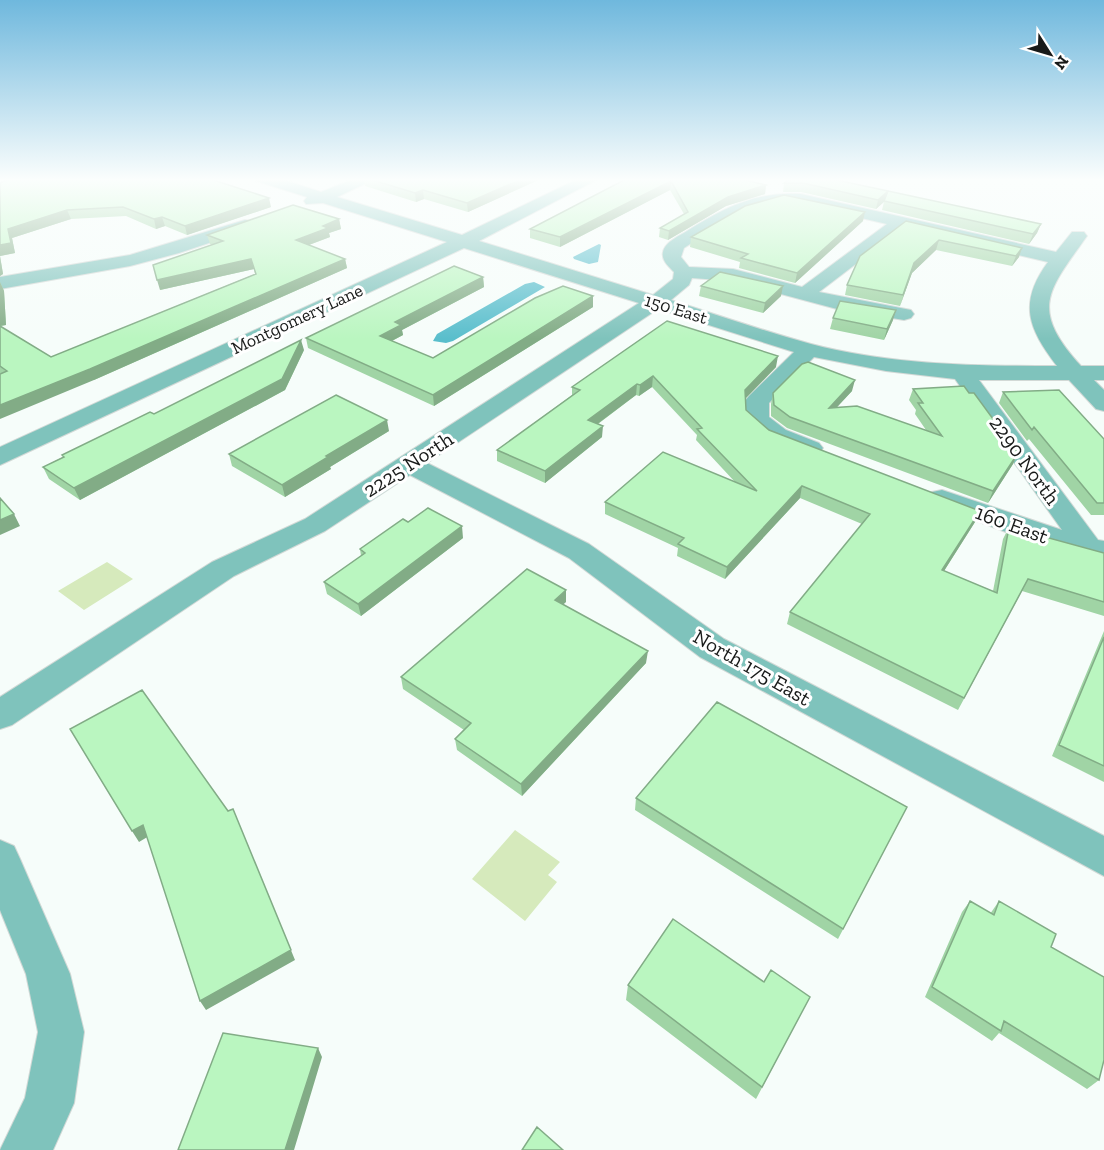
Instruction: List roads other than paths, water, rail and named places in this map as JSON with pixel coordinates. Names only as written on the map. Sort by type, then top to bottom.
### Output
[{"type":"street","points":[[0,283],[86,258],[173,249],[226,232]]},
{"type":"street","name":"150 East","points":[[429,232],[809,350],[886,364],[962,372],[1104,373]]},
{"type":"street","name":"Montgomery Lane","points":[[0,457],[483,232]]},
{"type":"street","points":[[699,232],[678,244],[672,251],[672,258],[683,272],[733,275],[805,295],[871,310],[904,314]]},
{"type":"street","points":[[805,295],[837,266],[888,232]]},
{"type":"street","points":[[942,232],[1061,259]]},
{"type":"street","points":[[1078,236],[1041,289],[1038,317],[1048,337],[1076,374],[1104,404]]},
{"type":"street","name":"2225 North","points":[[0,715],[222,569],[300,534],[409,464],[655,302],[682,281],[683,272]]},
{"type":"street","points":[[809,350],[757,401],[757,420],[777,435],[832,456]]},
{"type":"street","name":"2290 North","points":[[962,372],[1097,549]]},
{"type":"street","name":"North 175 East","points":[[409,464],[579,551],[712,648],[1104,857]]},
{"type":"street","name":"160 East","points":[[920,489],[1029,531],[1097,549]]},
{"type":"street","points":[[0,858],[48,974],[61,1032],[49,1103],[26,1150]]},
{"type":"water","points":[[601,245],[598,262],[589,264],[574,259],[573,257]]},
{"type":"water","points":[[534,282],[545,287],[453,341],[446,343],[433,341],[437,334],[525,284]]}]
